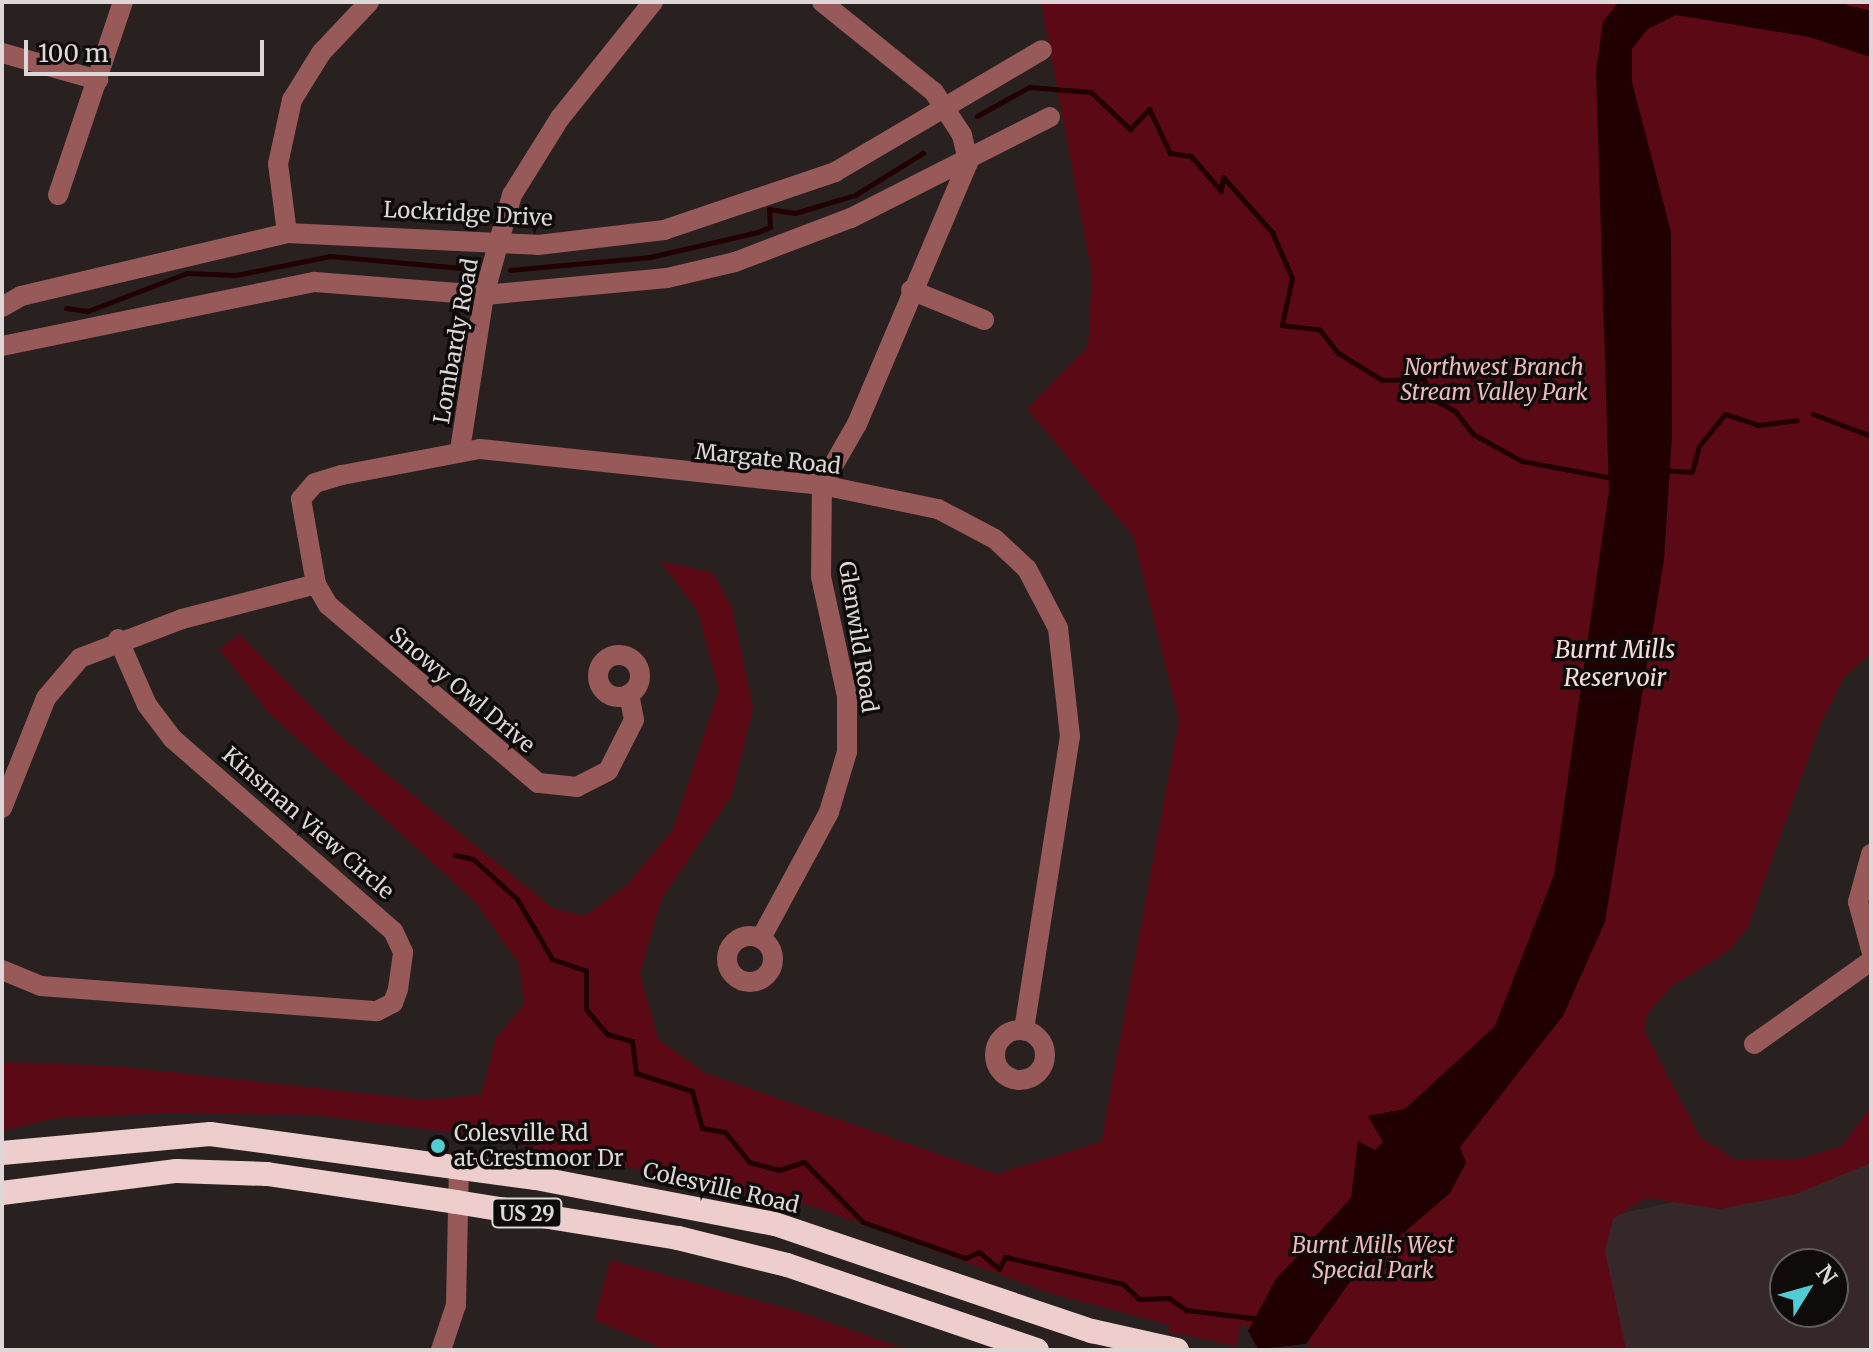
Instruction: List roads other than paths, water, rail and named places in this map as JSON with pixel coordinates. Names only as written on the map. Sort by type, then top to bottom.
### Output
[{"type":"highway","name":"Colesville Road","points":[[2,1153],[210,1134],[459,1166],[775,1224],[1092,1331],[1177,1350]]},
{"type":"highway","name":"US 29","points":[[2,1193],[177,1171],[267,1174],[456,1202],[678,1238],[787,1265],[1037,1350]]},
{"type":"street","points":[[58,195],[123,2]]},
{"type":"street","points":[[287,233],[278,164],[292,100],[321,53],[369,2]]},
{"type":"street","name":"Lombardy Road","points":[[460,450],[484,295],[512,195],[560,118],[653,2]]},
{"type":"street","points":[[822,2],[948,108],[968,162]]},
{"type":"street","name":"Lockridge Drive","points":[[2,307],[21,296],[287,233],[499,242],[582,241],[722,214],[835,172],[1042,50]]},
{"type":"street","points":[[2,53],[98,80]]},
{"type":"street","points":[[2,346],[283,286],[369,284],[484,295],[581,291],[735,262],[968,162],[1050,117]]},
{"type":"street","name":"Glenwild Road","points":[[761,938],[829,812],[847,752],[847,696],[821,577],[822,485],[857,424],[911,290],[968,162]]},
{"type":"street","points":[[911,290],[984,320]]},
{"type":"street","name":"Margate Road","points":[[316,584],[301,499],[315,483],[460,450],[822,485],[965,520],[1027,569],[1058,628],[1070,736],[1024,1030]]},
{"type":"street","points":[[2,808],[56,682],[80,658],[118,639],[316,584]]},
{"type":"street","name":"Snowy Owl Drive","points":[[316,584],[328,605],[386,658],[538,783],[577,787],[608,771],[634,720],[629,694]]},
{"type":"street","name":"Kinsman View Circle","points":[[2,970],[41,986],[377,1011],[393,1003],[398,989],[403,952],[393,931],[172,738],[147,705],[118,639]]},
{"type":"street","points":[[1871,854],[1858,902],[1871,950]]},
{"type":"street","points":[[1754,1044],[1871,961]]},
{"type":"street","points":[[441,1350],[456,1305],[459,1166]]},
{"type":"water","name":"Burnt Mills Reservoir","points":[[1619,2],[1835,2],[1871,11],[1871,57],[1809,37],[1676,15],[1648,29],[1632,49],[1632,82],[1671,232],[1672,436],[1664,560],[1605,922],[1563,1016],[1460,1147],[1466,1163],[1450,1193],[1355,1275],[1306,1344],[1258,1349],[1248,1331],[1276,1279],[1351,1198],[1358,1141],[1375,1150],[1383,1142],[1368,1116],[1405,1109],[1495,1026],[1554,875],[1609,491],[1596,72],[1603,21]]},
{"type":"waterway","points":[[977,116],[1029,87],[1091,92],[1130,129],[1149,109],[1170,153],[1191,156],[1221,191],[1223,177],[1272,232],[1292,278],[1282,325],[1320,330],[1338,353],[1382,380],[1424,379],[1429,397],[1455,411],[1473,434],[1522,461],[1612,478]]},
{"type":"waterway","points":[[510,270],[650,257],[758,232],[770,227],[769,209],[795,213],[855,195],[923,153]]},
{"type":"waterway","points":[[66,308],[88,311],[187,273],[236,275],[330,256],[463,268]]},
{"type":"waterway","points":[[1663,470],[1692,472],[1699,446],[1725,414],[1758,425],[1797,420]]},
{"type":"waterway","points":[[1813,414],[1871,436]]},
{"type":"waterway","points":[[455,855],[473,859],[517,899],[552,959],[586,971],[586,1009],[607,1034],[632,1041],[636,1073],[692,1091],[702,1128],[725,1132],[749,1162],[779,1170],[804,1162],[863,1222],[966,1258],[979,1252],[999,1269],[1005,1257],[1123,1284],[1139,1299],[1169,1298],[1186,1310],[1260,1319]]},
{"type":"place","name":"Colesville Rd at Crestmoor Dr","points":[[438,1146]]},
{"type":"park label","name":"Northwest Branch Stream Valley Park","points":[[1494,380]]},
{"type":"park label","name":"Burnt Mills West Special Park","points":[[1373,1258]]}]
